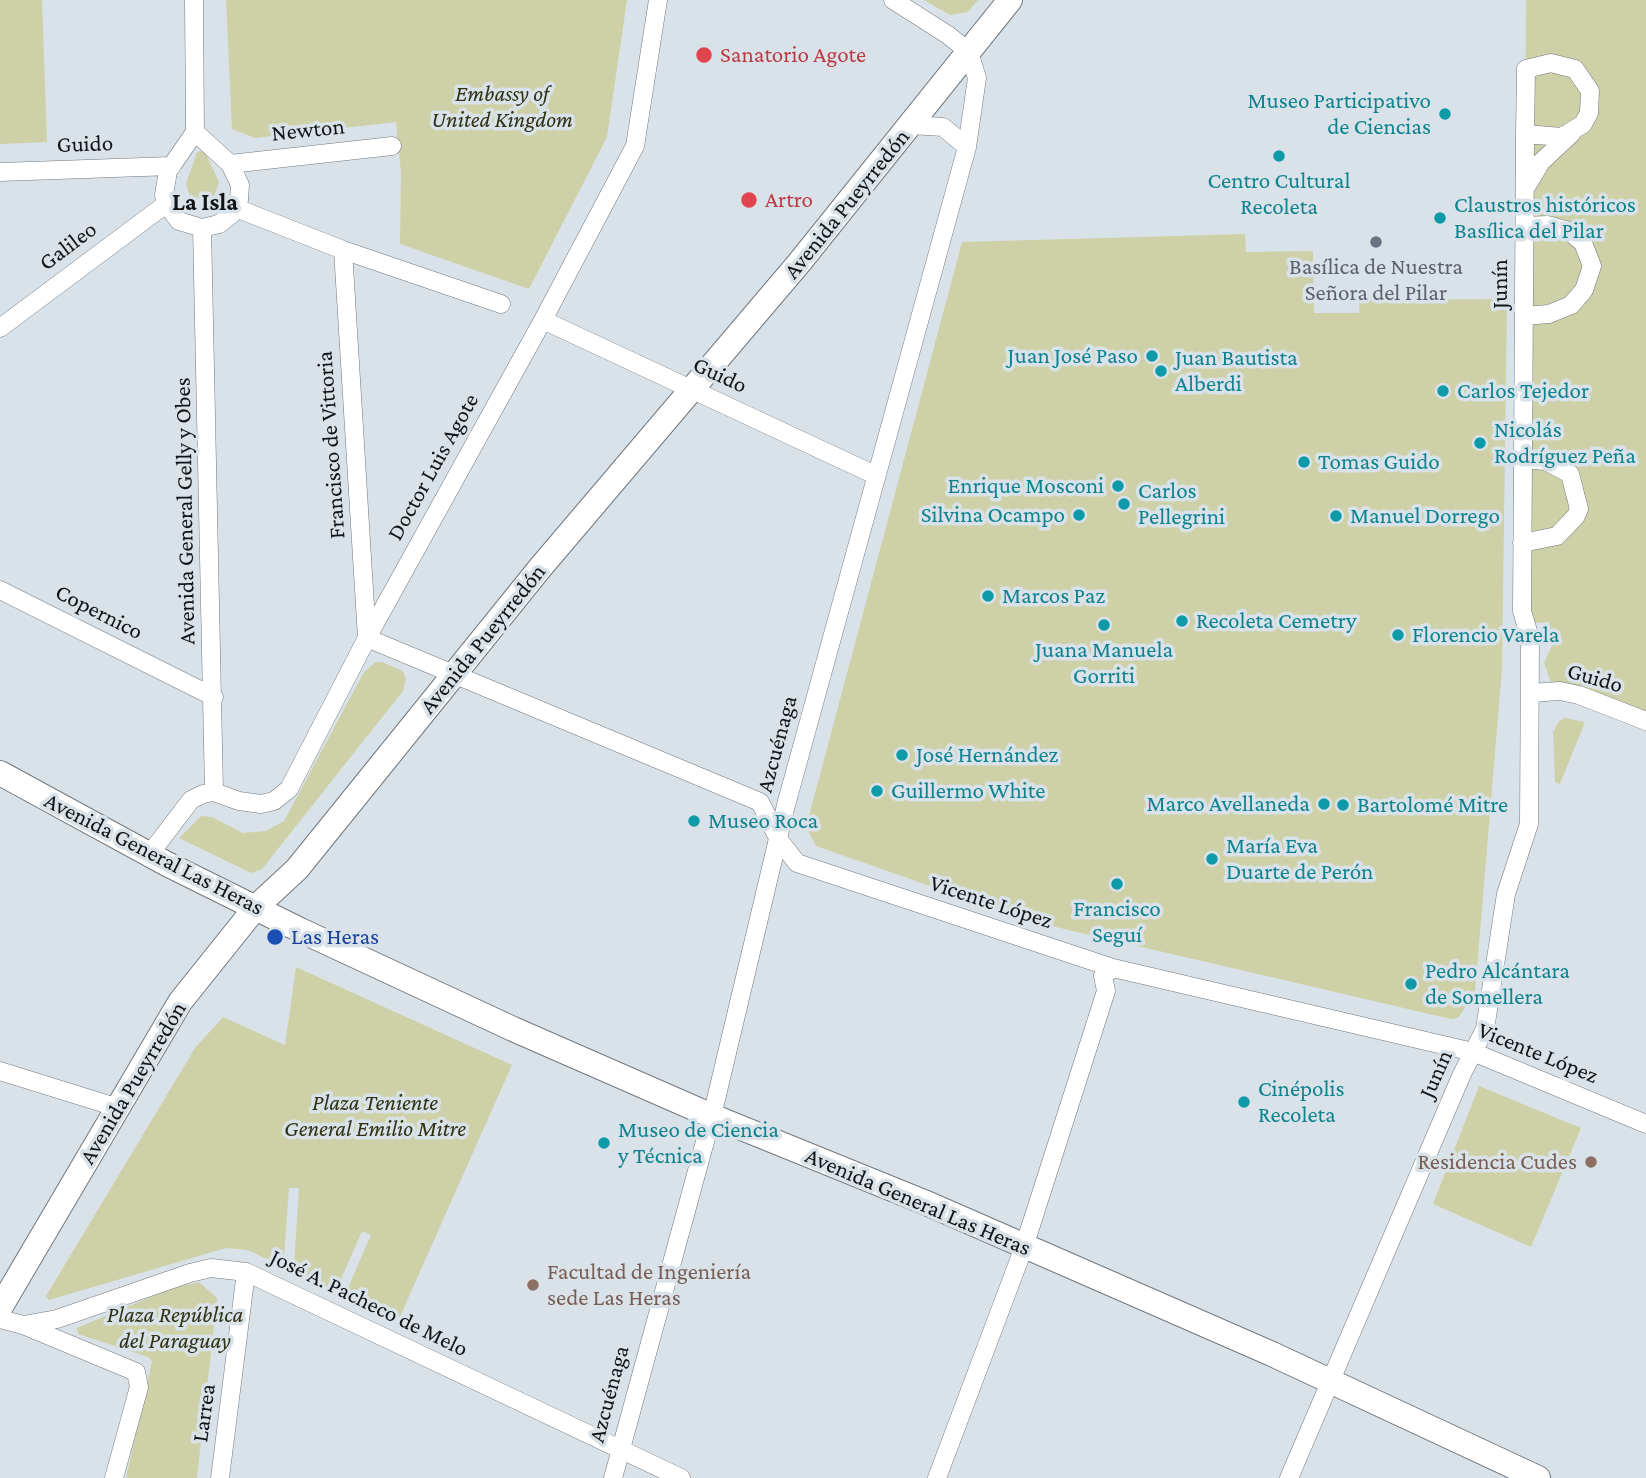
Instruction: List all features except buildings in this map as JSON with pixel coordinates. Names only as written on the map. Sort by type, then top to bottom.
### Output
[{"type":"main road","name":"Avenida Pueyrredón","points":[[0,1308],[180,1002],[256,907],[298,869],[453,676],[694,390],[1010,0]]},
{"type":"main road","name":"Avenida General Las Heras","points":[[0,773],[149,855],[513,1029],[712,1116],[924,1202],[1332,1381],[1538,1478]]},
{"type":"street","points":[[194,0],[195,132],[172,166],[163,188],[166,204],[179,221],[202,228],[219,224],[236,208],[240,185],[230,164],[195,132]]},
{"type":"street","name":"Doctor Luis Agote","points":[[214,792],[239,801],[261,804],[274,801],[289,789],[367,638],[543,320],[639,135],[658,0]]},
{"type":"street","points":[[892,0],[948,35],[969,52]]},
{"type":"street","name":"Azcuénaga","points":[[613,1478],[712,1116],[779,840],[875,475],[967,147],[977,78],[969,52]]},
{"type":"street","name":"Junín","points":[[1289,1478],[1485,1029],[1506,894],[1529,824],[1530,638],[1522,611],[1526,69],[1551,63],[1563,64],[1575,69],[1586,81],[1591,101],[1589,113],[1573,132]]},
{"type":"street","points":[[911,125],[943,127],[967,147]]},
{"type":"street","points":[[1525,134],[1562,136],[1573,132]]},
{"type":"street","points":[[1525,190],[1541,163],[1573,132]]},
{"type":"street","name":"Newton","points":[[230,164],[392,146]]},
{"type":"street","name":"Guido","points":[[0,172],[172,166]]},
{"type":"street","name":"Galileo","points":[[0,328],[166,204]]},
{"type":"street","points":[[236,208],[343,250],[501,304]]},
{"type":"street","points":[[1524,226],[1546,225],[1569,231],[1583,243],[1592,266],[1584,290],[1571,305],[1549,314],[1524,316]]},
{"type":"street","name":"Avenida General Gelly y Obes","points":[[202,228],[214,792]]},
{"type":"street","name":"Francisco de Vittoria","points":[[343,250],[367,638]]},
{"type":"street","name":"Guido","points":[[543,320],[875,475]]},
{"type":"street","points":[[1522,542],[1557,536],[1579,509],[1570,474],[1546,461],[1523,459]]},
{"type":"street","name":"Copernico","points":[[0,590],[214,697]]},
{"type":"street","name":"Vicente López","points":[[367,638],[760,802],[779,840],[797,863],[1114,968],[1473,1052],[1646,1124]]},
{"type":"street","name":"Guido","points":[[1530,693],[1560,691],[1579,695],[1646,721]]},
{"type":"street","points":[[149,855],[191,800],[214,792]]},
{"type":"street","points":[[937,1478],[1024,1247],[1106,991],[1103,976],[1114,968]]},
{"type":"street","points":[[0,1071],[118,1108]]},
{"type":"street","name":"José A. Pacheco de Melo","points":[[23,1325],[57,1318],[211,1268],[246,1272],[681,1478]]},
{"type":"street","name":"Larrea","points":[[220,1478],[246,1272]]},
{"type":"street","points":[[0,1319],[23,1325],[136,1371],[139,1387],[114,1478]]},
{"type":"green space","points":[[0,0],[42,0],[47,142],[0,144]]},
{"type":"green space","name":"Embassy of United Kingdom","points":[[226,0],[627,0],[607,137],[529,289],[400,244],[401,173],[396,122],[255,138],[232,129]]},
{"type":"green space","points":[[924,0],[978,0],[968,12],[950,15]]},
{"type":"green space","points":[[1526,0],[1646,0],[1646,713],[1599,693],[1551,683],[1544,663],[1552,645],[1549,622],[1526,624],[1522,611]]},
{"type":"green space","points":[[204,150],[219,182],[214,197],[204,201],[189,194],[186,184],[197,152]]},
{"type":"green space","name":"Recoleta Cemetry","points":[[1245,234],[1246,252],[1313,251],[1314,313],[1359,313],[1360,300],[1507,299],[1502,670],[1475,993],[1459,1017],[1451,1019],[1030,921],[816,846],[806,827],[962,242]]},
{"type":"green space","points":[[376,662],[403,671],[406,679],[403,691],[262,869],[251,873],[179,838],[201,816],[212,817],[243,833],[266,831],[284,821],[364,672]]},
{"type":"green space","points":[[1565,718],[1585,722],[1560,784],[1555,782],[1553,732],[1559,721]]},
{"type":"green space","name":"Plaza Teniente General Emilio Mitre","points":[[296,967],[512,1065],[398,1321],[352,1299],[347,1290],[371,1235],[362,1231],[338,1286],[326,1289],[297,1274],[294,1265],[299,1188],[289,1188],[284,1257],[276,1263],[247,1250],[226,1248],[49,1300],[46,1296],[195,1048],[223,1017],[285,1045]]},
{"type":"green space","points":[[1479,1086],[1581,1128],[1531,1247],[1433,1204]]},
{"type":"green space","name":"Plaza República del Paraguay","points":[[199,1282],[217,1298],[197,1478],[126,1478],[152,1361],[148,1357],[78,1334],[77,1328],[172,1288]]},
{"type":"place","name":"Sanatorio Agote","points":[[704,55]]},
{"type":"place","name":"Museo Participativo de Ciencias","points":[[1445,114]]},
{"type":"place","name":"Centro Cultural Recoleta","points":[[1279,156]]},
{"type":"place","name":"Artro","points":[[749,200]]},
{"type":"place","name":"Claustros históricos Basílica del Pilar","points":[[1440,218]]},
{"type":"place","name":"Basílica de Nuestra Señora del Pilar","points":[[1376,242]]},
{"type":"place","name":"Juan José Paso","points":[[1152,356]]},
{"type":"place","name":"Juan Bautista Alberdi","points":[[1161,371]]},
{"type":"place","name":"Carlos Tejedor","points":[[1443,391]]},
{"type":"place","name":"Nicolás Rodríguez Peña","points":[[1480,443]]},
{"type":"place","name":"Tomas Guido","points":[[1304,462]]},
{"type":"place","name":"Enrique Mosconi","points":[[1118,486]]},
{"type":"place","name":"Carlos Pellegrini","points":[[1124,504]]},
{"type":"place","name":"Silvina Ocampo","points":[[1079,515]]},
{"type":"place","name":"Manuel Dorrego","points":[[1336,516]]},
{"type":"place","name":"Marcos Paz","points":[[988,596]]},
{"type":"place","name":"Recoleta Cemetry","points":[[1182,621]]},
{"type":"place","name":"Juana Manuela Gorriti","points":[[1104,625]]},
{"type":"place","name":"Florencio Varela","points":[[1398,635]]},
{"type":"place","name":"José Hernández","points":[[902,755]]},
{"type":"place","name":"Guillermo White","points":[[877,791]]},
{"type":"place","name":"Marco Avellaneda","points":[[1324,804]]},
{"type":"place","name":"Bartolomé Mitre","points":[[1343,805]]},
{"type":"place","name":"Museo Roca","points":[[694,821]]},
{"type":"place","name":"María Eva Duarte de Perón","points":[[1212,859]]},
{"type":"place","name":"Francisco Seguí","points":[[1117,884]]},
{"type":"place","name":"Las Heras","points":[[275,937]]},
{"type":"place","name":"Pedro Alcántara de Somellera","points":[[1411,984]]},
{"type":"place","name":"Cinépolis Recoleta","points":[[1244,1102]]},
{"type":"place","name":"Museo de Ciencia y Técnica","points":[[604,1143]]},
{"type":"place","name":"Residencia Cudes","points":[[1591,1162]]},
{"type":"place","name":"Facultad de Ingeniería sede Las Heras","points":[[533,1285]]},
{"type":"district","name":"La Isla","points":[[205,203]]}]
